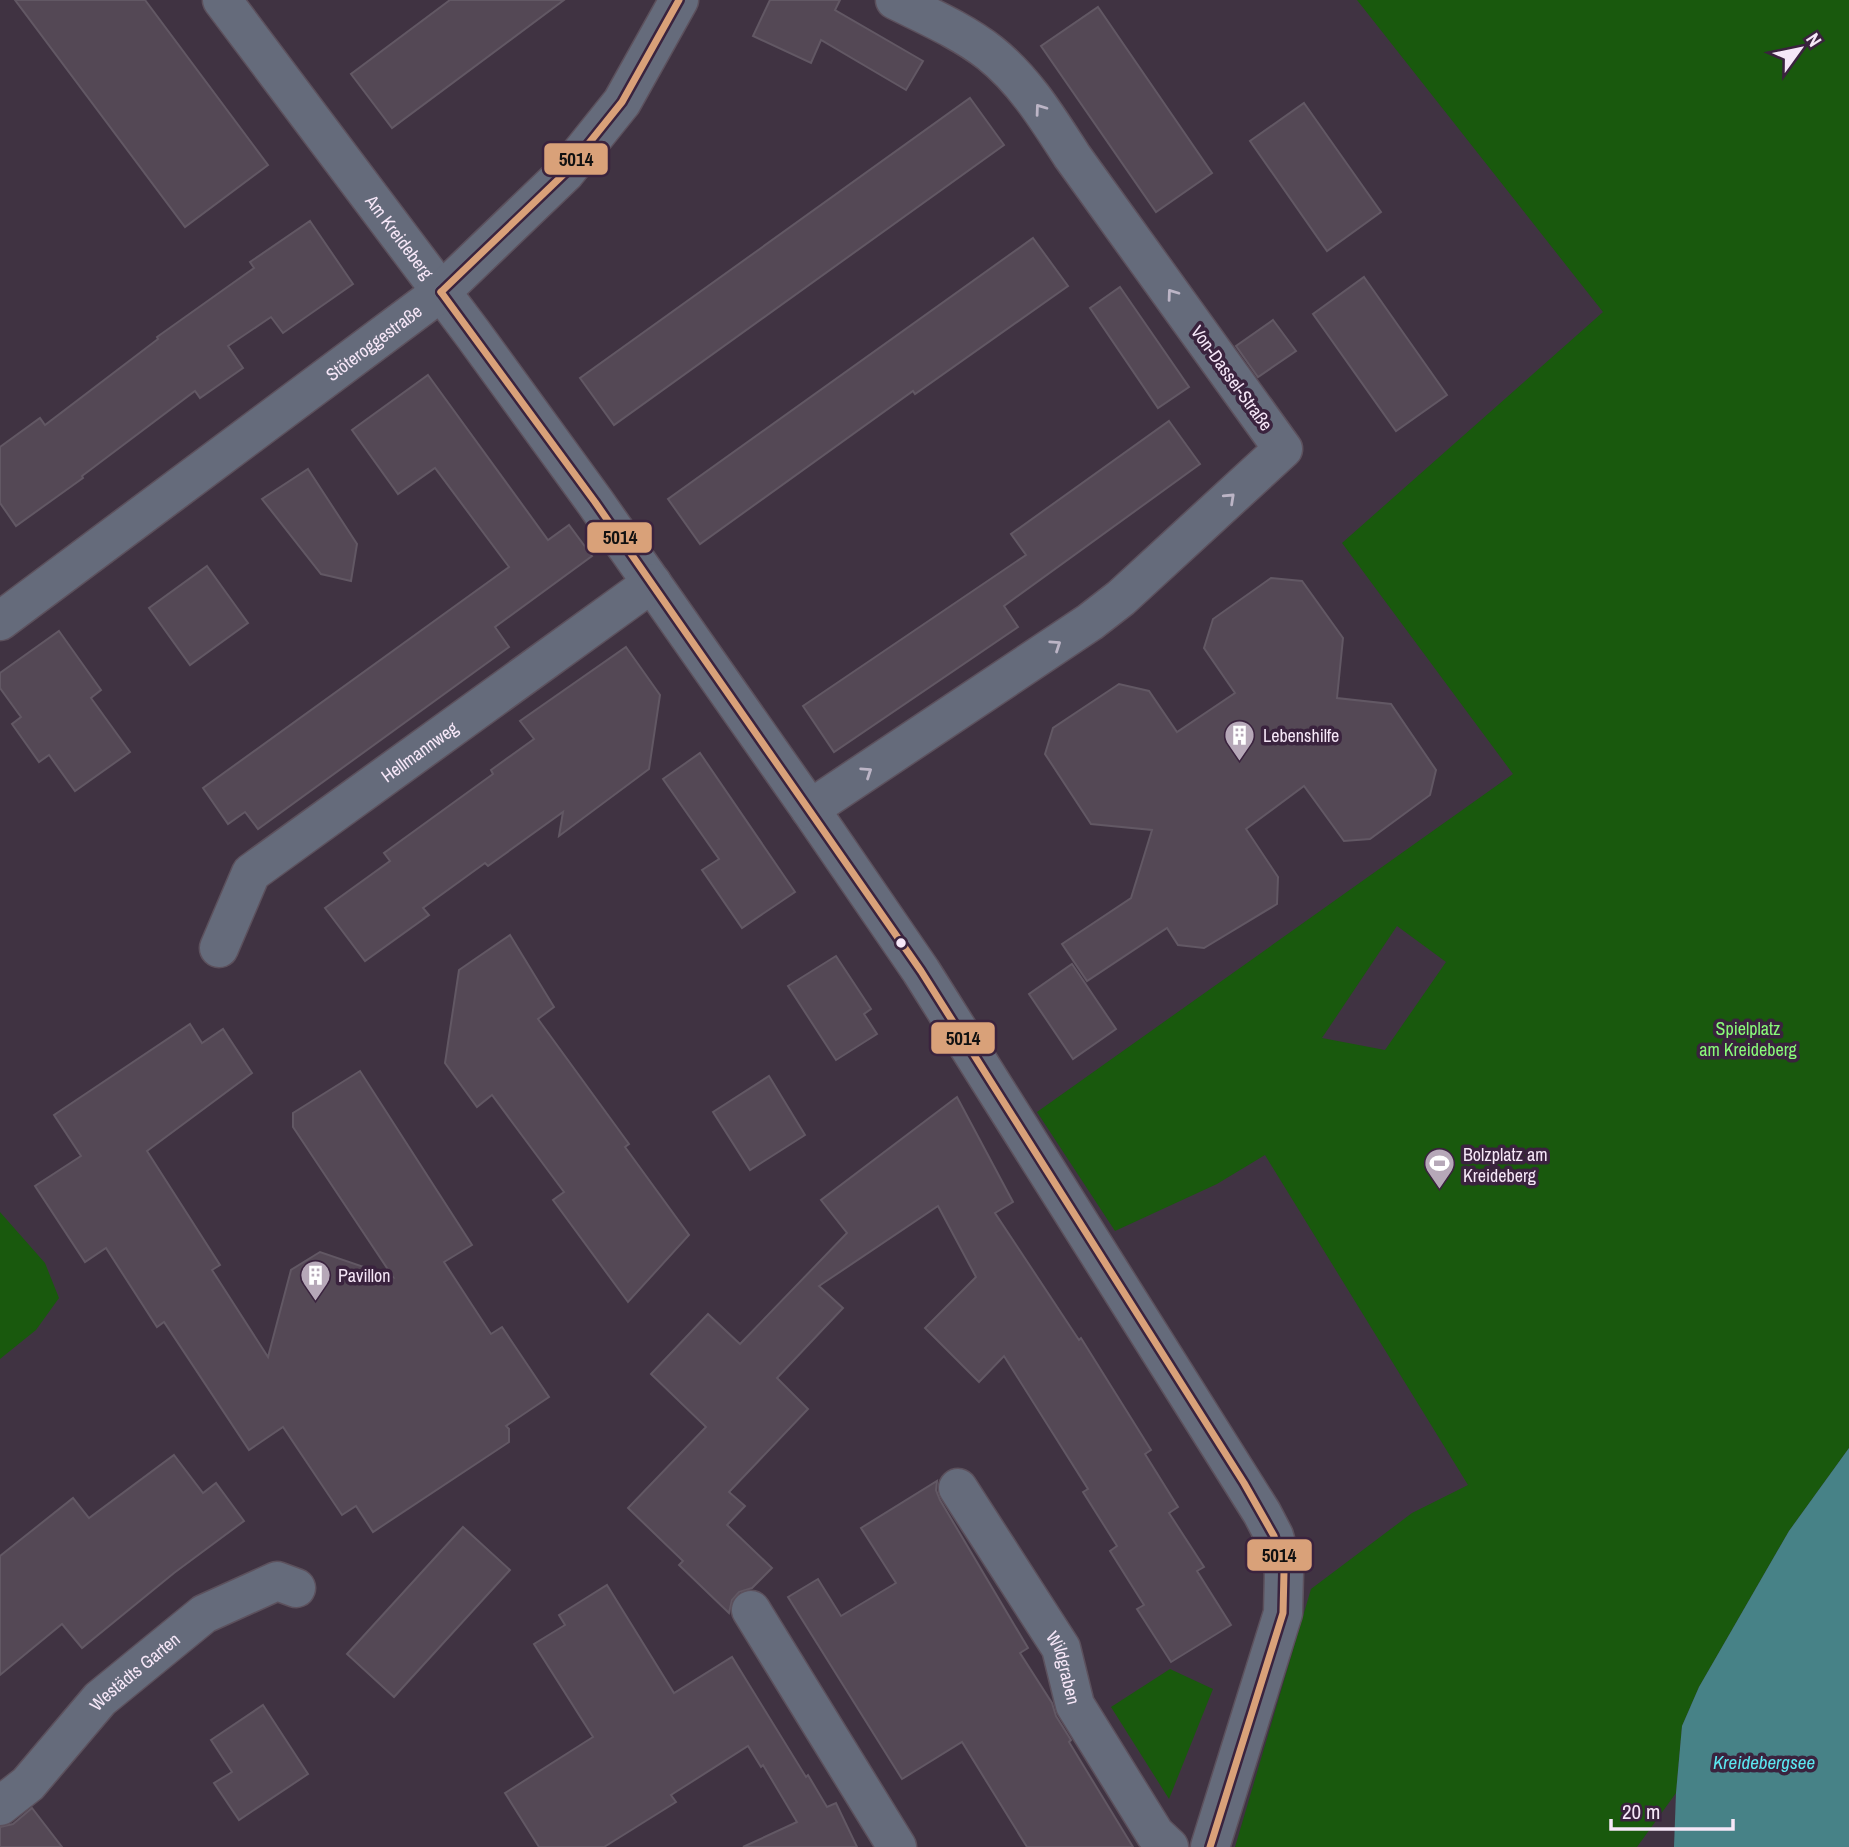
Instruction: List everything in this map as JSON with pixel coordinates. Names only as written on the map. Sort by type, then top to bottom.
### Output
[{"type":"street","name":"Am Kreideberg","points":[[222,0],[441,292],[652,583],[921,971],[1244,1483],[1274,1536],[1284,1572],[1283,1613],[1210,1847]]},
{"type":"street","name":"Stöteroggestraße","points":[[0,621],[441,292],[573,163],[622,102],[679,0]]},
{"type":"street","name":"Von-Dassel-Straße","points":[[810,810],[1090,622],[1121,598],[1283,449],[1014,75],[989,53],[950,28],[895,0]]},
{"type":"street","name":"Hellmannweg","points":[[219,948],[251,873],[652,583]]},
{"type":"street","name":"Wildgraben","points":[[958,1488],[1061,1648],[1075,1705],[1155,1834],[1169,1847]]},
{"type":"street","name":"Westädts Garten","points":[[0,1807],[28,1784],[100,1699],[204,1614],[277,1581],[296,1588]]},
{"type":"street","points":[[751,1610],[897,1847]]},
{"type":"green space","name":"Spielplatz am Kreideberg","points":[[1357,0],[1849,0],[1849,1448],[1789,1531],[1699,1687],[1682,1726],[1676,1793],[1637,1847],[1235,1847],[1311,1589],[1412,1513],[1468,1485],[1265,1155],[1217,1184],[1115,1231],[1037,1112],[1513,774],[1342,543],[1603,312]],"holes":[[[1397,926],[1446,962],[1385,1050],[1322,1038]]]},
{"type":"green space","points":[[0,1212],[45,1263],[59,1298],[36,1330],[0,1359]]},
{"type":"green space","points":[[1170,1669],[1213,1689],[1169,1799],[1111,1707]]},
{"type":"water","name":"Kreidebergsee","points":[[1849,1448],[1849,1847],[1674,1847],[1682,1726],[1699,1687],[1789,1531]]},
{"type":"building","points":[[15,0],[145,0],[268,165],[185,227]]},
{"type":"building","points":[[450,0],[564,0],[392,128],[351,74]]},
{"type":"building","points":[[770,0],[840,0],[835,10],[923,61],[906,90],[821,40],[811,63],[753,36]]},
{"type":"building","points":[[1098,7],[1212,173],[1156,212],[1041,46]]},
{"type":"building","points":[[970,98],[1004,145],[614,425],[580,378]]},
{"type":"building","points":[[1304,103],[1381,212],[1327,251],[1250,141]]},
{"type":"building","points":[[310,221],[353,284],[283,333],[271,317],[228,346],[243,368],[200,398],[195,391],[16,526],[0,503],[0,447],[40,418],[45,425],[158,339],[157,337],[254,268],[250,262]]},
{"type":"building","points":[[1033,238],[1068,286],[915,394],[913,391],[700,544],[668,499]]},
{"type":"building","points":[[1364,277],[1447,395],[1396,431],[1313,314]]},
{"type":"building","points":[[1120,287],[1189,387],[1158,408],[1090,308]]},
{"type":"building","points":[[1273,320],[1296,351],[1258,377],[1236,346]]},
{"type":"building","points":[[428,375],[548,540],[569,525],[592,556],[495,627],[509,647],[258,829],[245,812],[228,824],[203,788],[509,567],[435,468],[398,494],[352,430]]},
{"type":"building","points":[[1169,421],[1200,464],[1004,606],[1018,627],[834,752],[803,706],[1026,555],[1011,534]]},
{"type":"building","points":[[308,469],[357,544],[351,581],[321,574],[262,499]]},
{"type":"building","points":[[207,566],[248,623],[190,665],[149,608]]},
{"type":"building","name":"Lebenshilfe","points":[[1271,578],[1302,581],[1343,638],[1337,698],[1391,704],[1436,770],[1430,795],[1370,839],[1344,841],[1304,786],[1246,829],[1278,877],[1277,904],[1204,948],[1178,945],[1167,928],[1087,981],[1062,944],[1131,898],[1152,830],[1091,824],[1045,754],[1053,728],[1119,684],[1149,691],[1177,732],[1235,693],[1204,648],[1213,619]]},
{"type":"building","points":[[59,631],[101,690],[91,698],[130,752],[75,791],[49,755],[39,762],[12,724],[21,717],[0,688],[0,673]]},
{"type":"building","points":[[626,647],[660,695],[649,769],[559,836],[563,812],[488,866],[485,863],[423,908],[429,915],[365,961],[325,908],[390,861],[384,853],[493,774],[491,770],[534,739],[520,721]]},
{"type":"building","points":[[700,753],[795,892],[742,928],[702,870],[719,859],[663,779]]},
{"type":"building","points":[[510,935],[554,1007],[538,1019],[629,1144],[625,1147],[689,1235],[628,1302],[553,1200],[564,1192],[492,1095],[477,1107],[445,1063],[459,970]]},
{"type":"building","points":[[836,956],[871,1009],[864,1014],[877,1034],[836,1060],[788,986]]},
{"type":"building","points":[[1072,964],[1116,1029],[1073,1059],[1029,994]]},
{"type":"building","points":[[190,1024],[202,1043],[223,1029],[252,1073],[147,1151],[220,1265],[212,1270],[268,1357],[291,1270],[320,1252],[393,1277],[293,1127],[293,1113],[360,1071],[472,1245],[444,1262],[491,1334],[502,1327],[549,1397],[506,1426],[509,1429],[509,1442],[373,1532],[356,1506],[342,1515],[283,1427],[249,1450],[164,1322],[157,1327],[106,1248],[85,1262],[35,1186],[81,1156],[54,1115]]},
{"type":"building","points":[[769,1076],[805,1135],[750,1170],[713,1112]]},
{"type":"building","points":[[957,1097],[1013,1202],[995,1213],[1079,1340],[1081,1338],[1151,1450],[1145,1454],[1178,1507],[1169,1513],[1204,1567],[1197,1571],[1231,1625],[1171,1662],[1137,1609],[1144,1605],[1110,1551],[1117,1546],[1083,1492],[1088,1489],[1004,1356],[979,1382],[925,1328],[976,1277],[938,1206],[819,1286],[843,1308],[777,1378],[808,1409],[729,1492],[745,1506],[727,1525],[772,1568],[752,1588],[739,1592],[732,1600],[729,1613],[679,1565],[683,1561],[628,1508],[706,1427],[651,1374],[708,1314],[740,1344],[847,1233],[821,1200]]},
{"type":"building","points":[[174,1455],[203,1493],[216,1483],[244,1521],[174,1573],[82,1648],[62,1624],[0,1675],[0,1556],[73,1498],[89,1518]]},
{"type":"building","points":[[937,1481],[936,1490],[940,1500],[1028,1648],[1020,1653],[1052,1703],[1056,1716],[1071,1740],[1069,1742],[1133,1847],[1027,1847],[962,1742],[902,1779],[788,1597],[818,1579],[841,1616],[896,1583],[861,1528]]},
{"type":"building","points":[[463,1527],[510,1570],[394,1697],[347,1654]]},
{"type":"building","points":[[607,1585],[674,1693],[732,1657],[827,1807],[836,1803],[857,1847],[743,1847],[797,1822],[763,1765],[761,1767],[748,1746],[671,1795],[676,1802],[604,1847],[539,1847],[505,1793],[593,1737],[534,1644],[565,1625],[559,1615]]},
{"type":"building","points":[[263,1705],[308,1774],[239,1820],[214,1783],[232,1772],[211,1740]]},
{"type":"building","points":[[32,1808],[62,1847],[0,1847],[0,1827],[13,1824]]},
{"type":"transit line","name":"5014","points":[[441,292],[565,173],[622,102],[679,0]]},
{"type":"transit line","name":"5014","points":[[441,292],[595,502],[921,971],[1244,1483],[1274,1536],[1284,1572],[1283,1613],[1210,1847]]},
{"type":"place","name":"Lebenshilfe","points":[[1240,762]]},
{"type":"place","name":"Bolzplatz am Kreideberg","points":[[1440,1191]]},
{"type":"place","name":"Pavillon","points":[[315,1302]]}]
